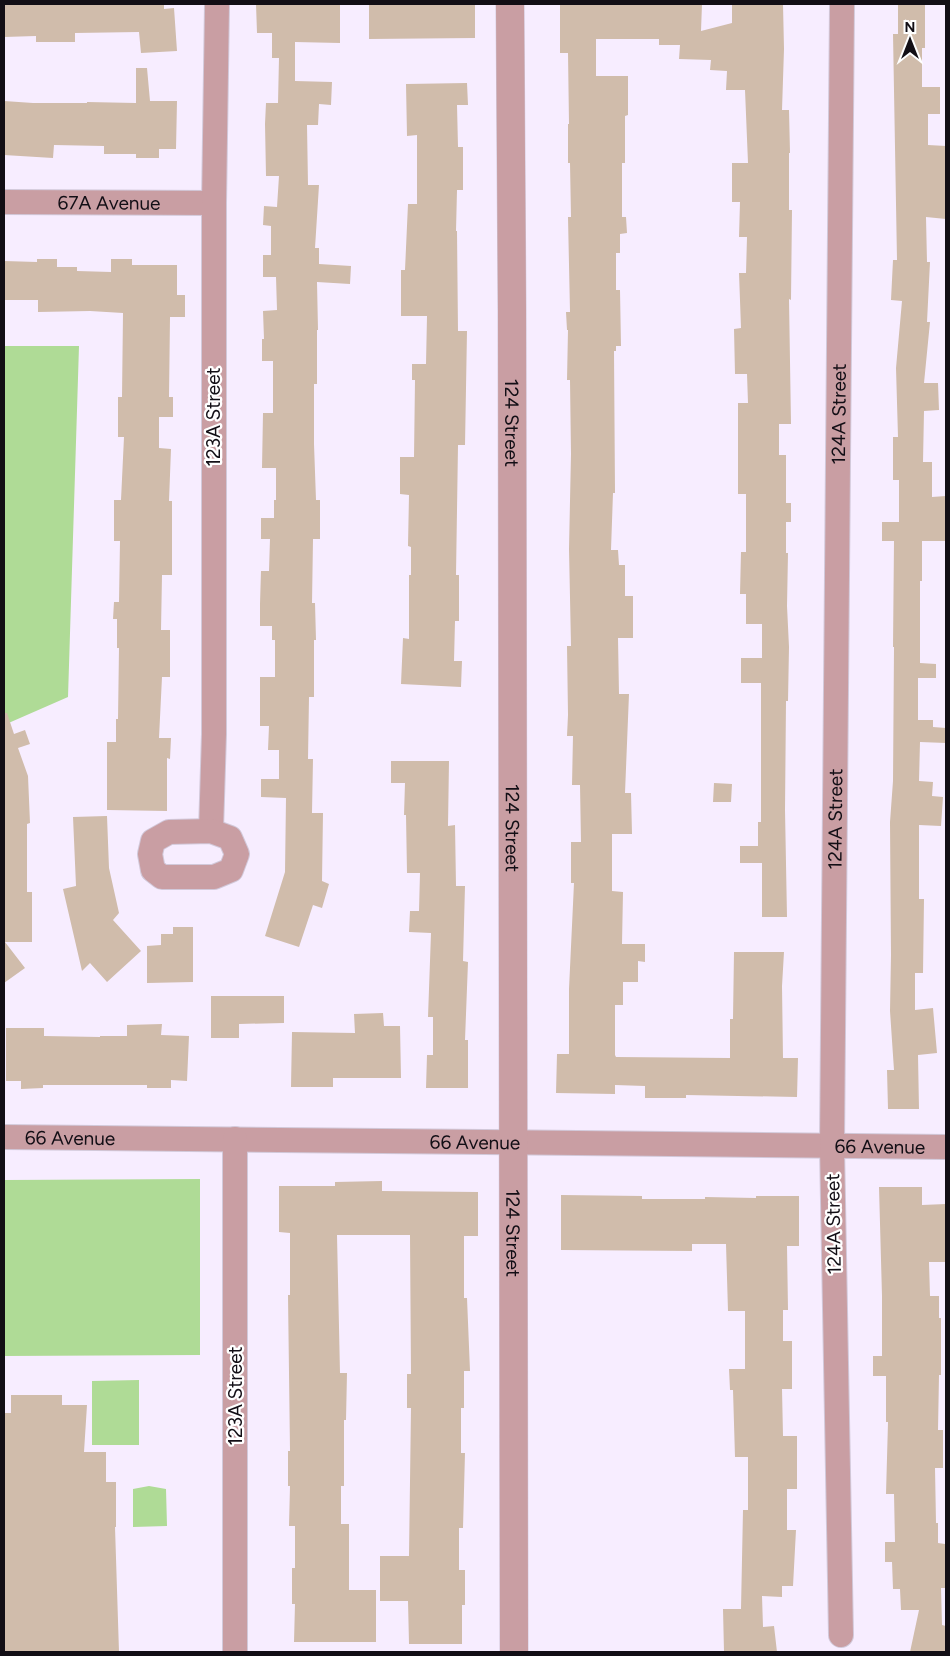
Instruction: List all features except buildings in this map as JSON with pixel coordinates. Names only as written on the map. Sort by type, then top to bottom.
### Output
[{"type":"street","name":"123A Street","points":[[211,831],[214,734],[214,203],[217,4]]},
{"type":"street","name":"124 Street","points":[[510,4],[514,1652]]},
{"type":"street","name":"124A Street","points":[[841,1635],[832,1146],[842,4]]},
{"type":"street","name":"67A Avenue","points":[[4,202],[214,203]]},
{"type":"street","name":"66 Avenue","points":[[4,1136],[946,1147]]},
{"type":"street","name":"123A Street","points":[[235,1139],[235,1652]]},
{"type":"green space","points":[[4,346],[79,346],[68,697],[4,725]]},
{"type":"green space","points":[[200,1179],[200,1355],[4,1356],[4,1180]]},
{"type":"green space","points":[[139,1380],[139,1445],[92,1445],[92,1381]]},
{"type":"green space","points":[[149,1486],[166,1489],[167,1526],[133,1527],[133,1489]]}]
